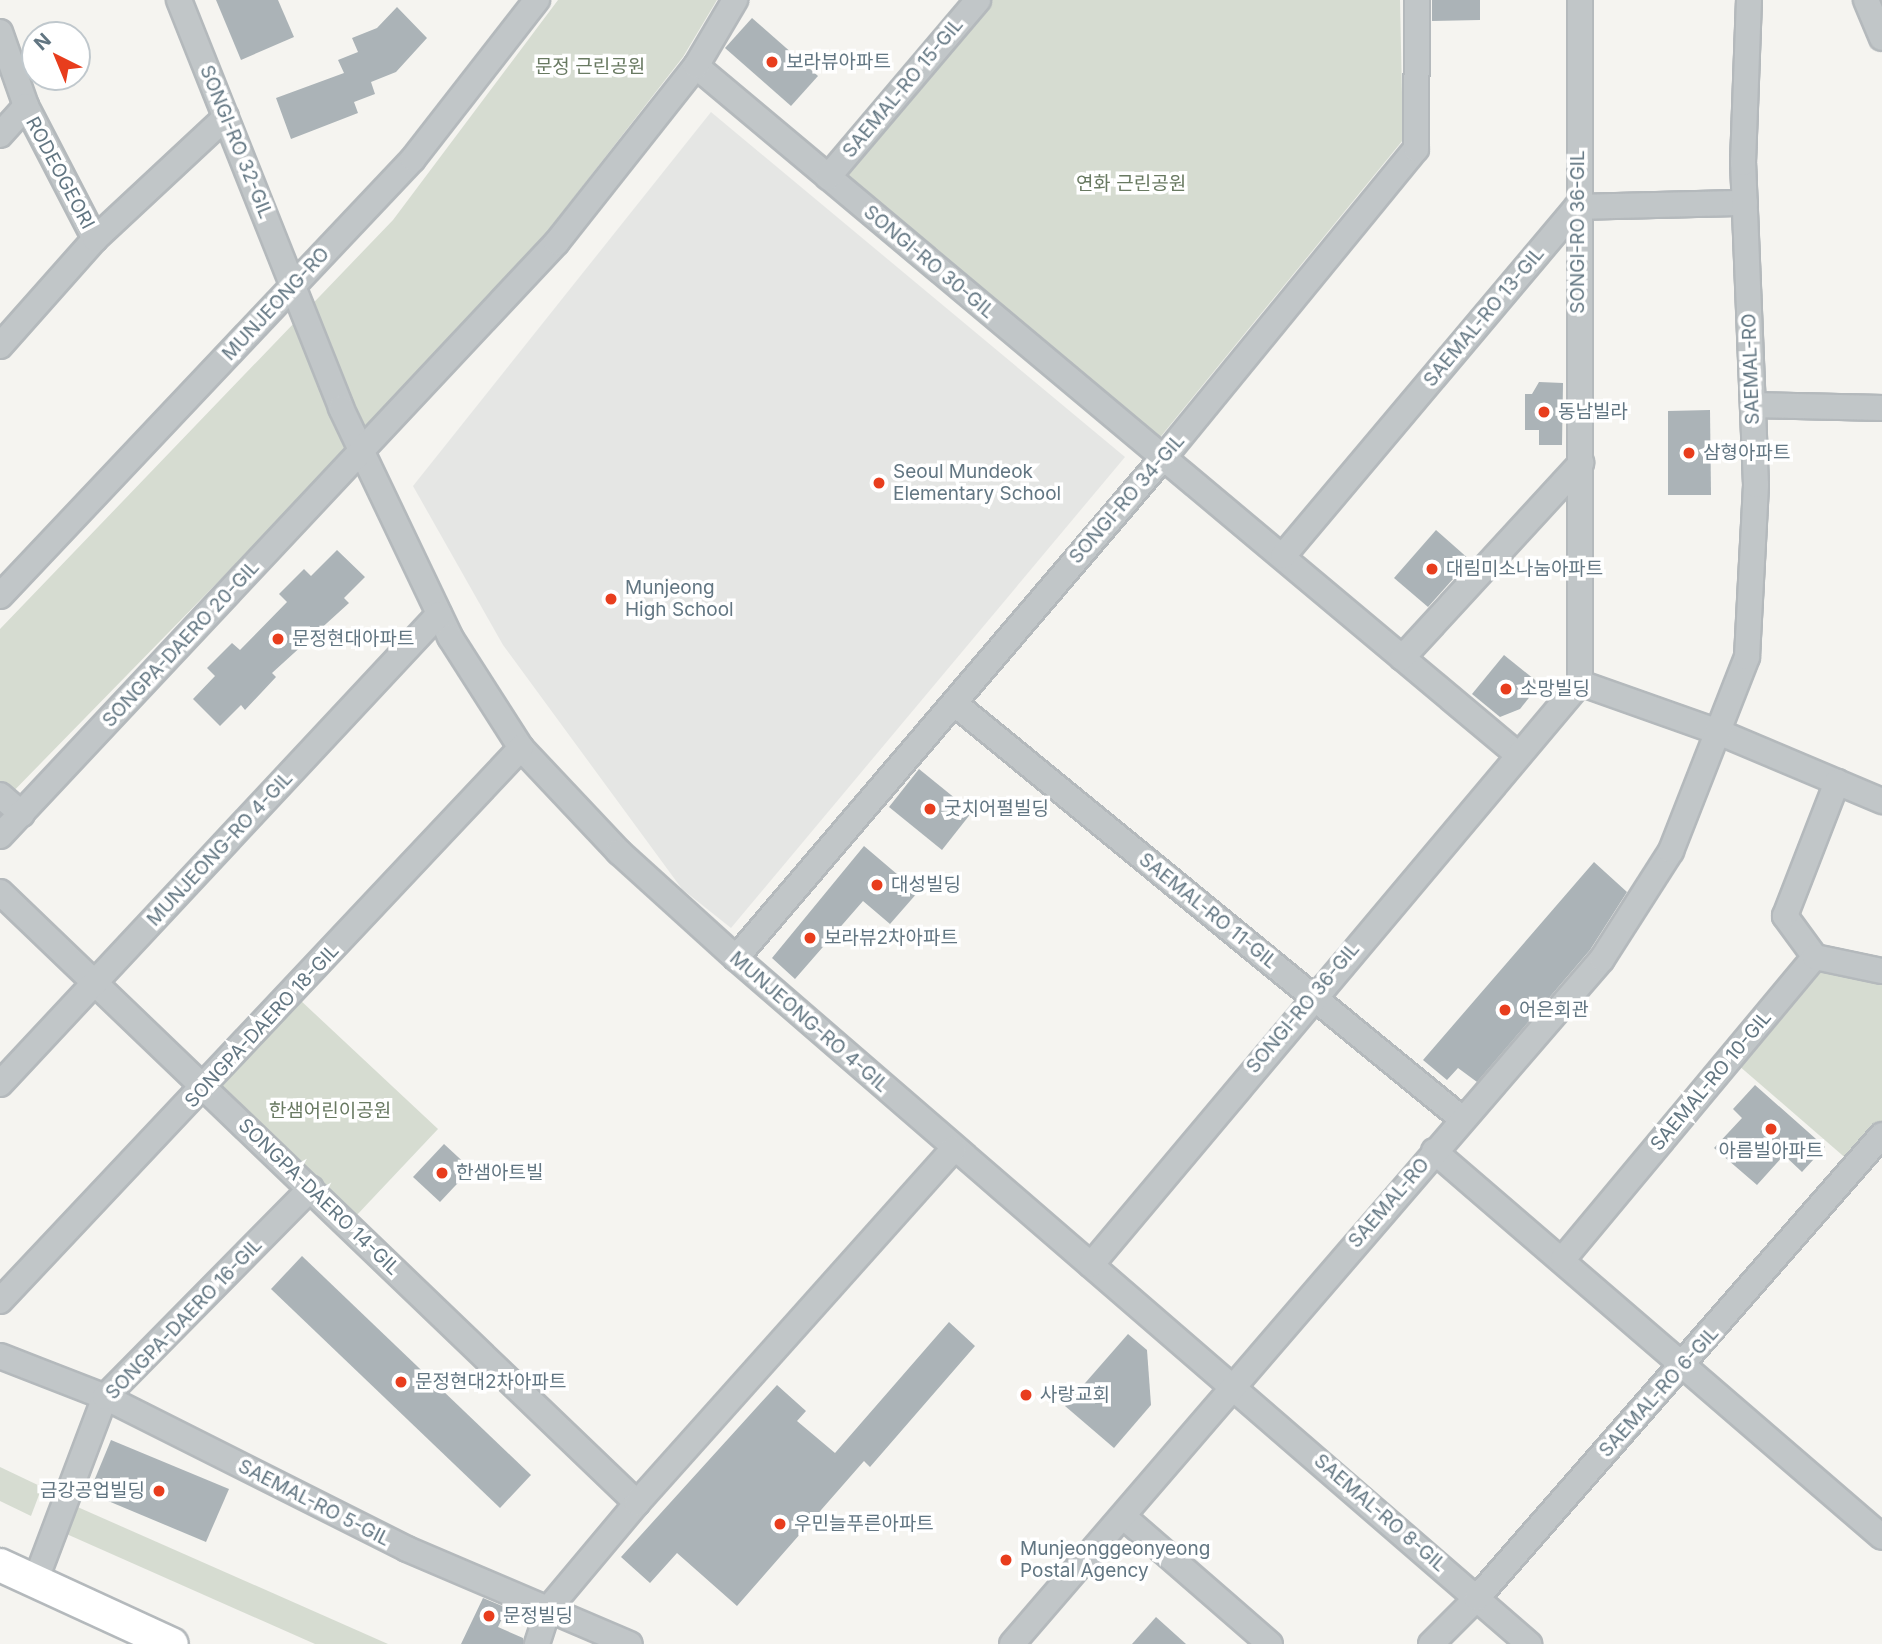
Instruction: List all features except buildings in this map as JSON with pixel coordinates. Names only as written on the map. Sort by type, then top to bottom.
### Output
[{"type":"main road","points":[[0,1565],[172,1644]]},
{"type":"street","name":"SONGI-RO 32-GIL","points":[[179,0],[294,285]]},
{"type":"street","name":"MUNJEONG-RO","points":[[3,586],[413,159],[537,0]]},
{"type":"street","points":[[362,451],[557,242],[696,66],[735,0]]},
{"type":"street","name":"SAEMAL-RO 15-GIL","points":[[828,177],[978,0]]},
{"type":"street","name":"SONGI-RO 34-GIL","points":[[736,958],[1163,458],[1416,149],[1417,0]]},
{"type":"street","name":"SONGI-RO 36-GIL","points":[[1091,1265],[1517,754],[1580,683],[1581,463],[1577,206],[1580,0]]},
{"type":"street","name":"SAEMAL-RO","points":[[1012,1644],[1125,1518],[1231,1384],[1602,959],[1671,851],[1721,733],[1747,657],[1756,485],[1745,203],[1749,0]]},
{"type":"street","points":[[1866,0],[1882,38]]},
{"type":"street","name":"RODEOGEORI","points":[[0,32],[26,106],[95,239]]},
{"type":"street","name":"SONGI-RO 30-GIL","points":[[696,66],[1163,458]]},
{"type":"street","points":[[0,135],[26,106]]},
{"type":"street","points":[[0,346],[95,239],[226,117]]},
{"type":"street","points":[[1577,206],[1745,203]]},
{"type":"street","name":"SAEMAL-RO 13-GIL","points":[[1283,556],[1577,206]]},
{"type":"street","name":"MUNJEONG-RO 4-GIL","points":[[294,285],[362,451],[439,614],[521,748],[619,852],[736,958],[954,1149],[1231,1384]]},
{"type":"street","points":[[1753,405],[1882,408]]},
{"type":"street","name":"SONGPA-DAERO 20-GIL","points":[[0,836],[362,451]]},
{"type":"street","points":[[1163,458],[1517,754]]},
{"type":"street","points":[[1402,658],[1581,463]]},
{"type":"street","name":"MUNJEONG-RO 4-GIL","points":[[0,1084],[439,614]]},
{"type":"street","points":[[1580,683],[1721,733],[1882,801]]},
{"type":"street","name":"SAEMAL-RO 11-GIL","points":[[954,702],[1462,1119]]},
{"type":"street","name":"SONGPA-DAERO 18-GIL","points":[[0,1301],[205,1088],[521,748]]},
{"type":"street","points":[[1837,782],[1785,916],[1815,957],[1882,971]]},
{"type":"street","points":[[0,794],[22,814]]},
{"type":"street","name":"SONGPA-DAERO 14-GIL","points":[[0,892],[93,985],[311,1188],[637,1503]]},
{"type":"street","name":"SAEMAL-RO 10-GIL","points":[[1563,1259],[1815,957]]},
{"type":"street","name":"SAEMAL-RO 6-GIL","points":[[1431,1644],[1477,1598],[1685,1364],[1882,1135]]},
{"type":"street","points":[[537,1644],[550,1608],[637,1503],[954,1149]]},
{"type":"street","points":[[1434,1151],[1685,1364],[1882,1537]]},
{"type":"street","name":"SONGPA-DAERO 16-GIL","points":[[35,1582],[104,1397],[311,1188]]},
{"type":"street","name":"SAEMAL-RO 5-GIL","points":[[0,1356],[104,1397],[407,1549],[630,1644]]},
{"type":"street","name":"SAEMAL-RO 8-GIL","points":[[1231,1384],[1529,1644]]},
{"type":"street","points":[[1125,1518],[1270,1644]]},
{"type":"shaded area","points":[[711,112],[1125,457],[731,928],[682,889],[503,645],[413,486]]},
{"type":"green space","name":"문정 근린공원","points":[[558,0],[717,0],[683,57],[543,237],[341,456],[0,805],[0,629],[393,220]]},
{"type":"green space","name":"연화 근린공원","points":[[989,0],[1400,0],[1403,140],[1153,446],[839,175]]},
{"type":"green space","points":[[1822,965],[1882,979],[1882,1123],[1849,1161],[1738,1065]]},
{"type":"green space","name":"한샘어린이공원","points":[[299,999],[438,1129],[355,1217],[216,1088]]},
{"type":"green space","points":[[0,1467],[42,1487],[31,1516],[0,1501]]},
{"type":"green space","points":[[73,1505],[388,1644],[315,1644],[62,1532]]},
{"type":"place","name":"보라뷰아파트","points":[[772,62]]},
{"type":"place","name":"동남빌라","points":[[1544,412]]},
{"type":"place","name":"삼형아파트","points":[[1689,453]]},
{"type":"place","name":"Seoul Mundeok Elementary School","points":[[879,483]]},
{"type":"place","name":"대림미소나눔아파트","points":[[1432,569]]},
{"type":"place","name":"Munjeong High School","points":[[611,599]]},
{"type":"place","name":"문정현대아파트","points":[[278,639]]},
{"type":"place","name":"소망빌딩","points":[[1506,689]]},
{"type":"place","name":"굿치어펄빌딩","points":[[930,809]]},
{"type":"place","name":"대성빌딩","points":[[877,885]]},
{"type":"place","name":"보라뷰2차아파트","points":[[810,938]]},
{"type":"place","name":"어은회관","points":[[1505,1010]]},
{"type":"place","name":"아름빌아파트","points":[[1771,1129]]},
{"type":"place","name":"한샘아트빌","points":[[442,1173]]},
{"type":"place","name":"문정현대2차아파트","points":[[401,1382]]},
{"type":"place","name":"사랑교회","points":[[1026,1395]]},
{"type":"place","name":"금강공업빌딩","points":[[159,1491]]},
{"type":"place","name":"우민늘푸른아파트","points":[[780,1524]]},
{"type":"place","name":"Munjeonggeonyeong Postal Agency","points":[[1006,1560]]},
{"type":"place","name":"문정빌딩","points":[[489,1616]]}]
